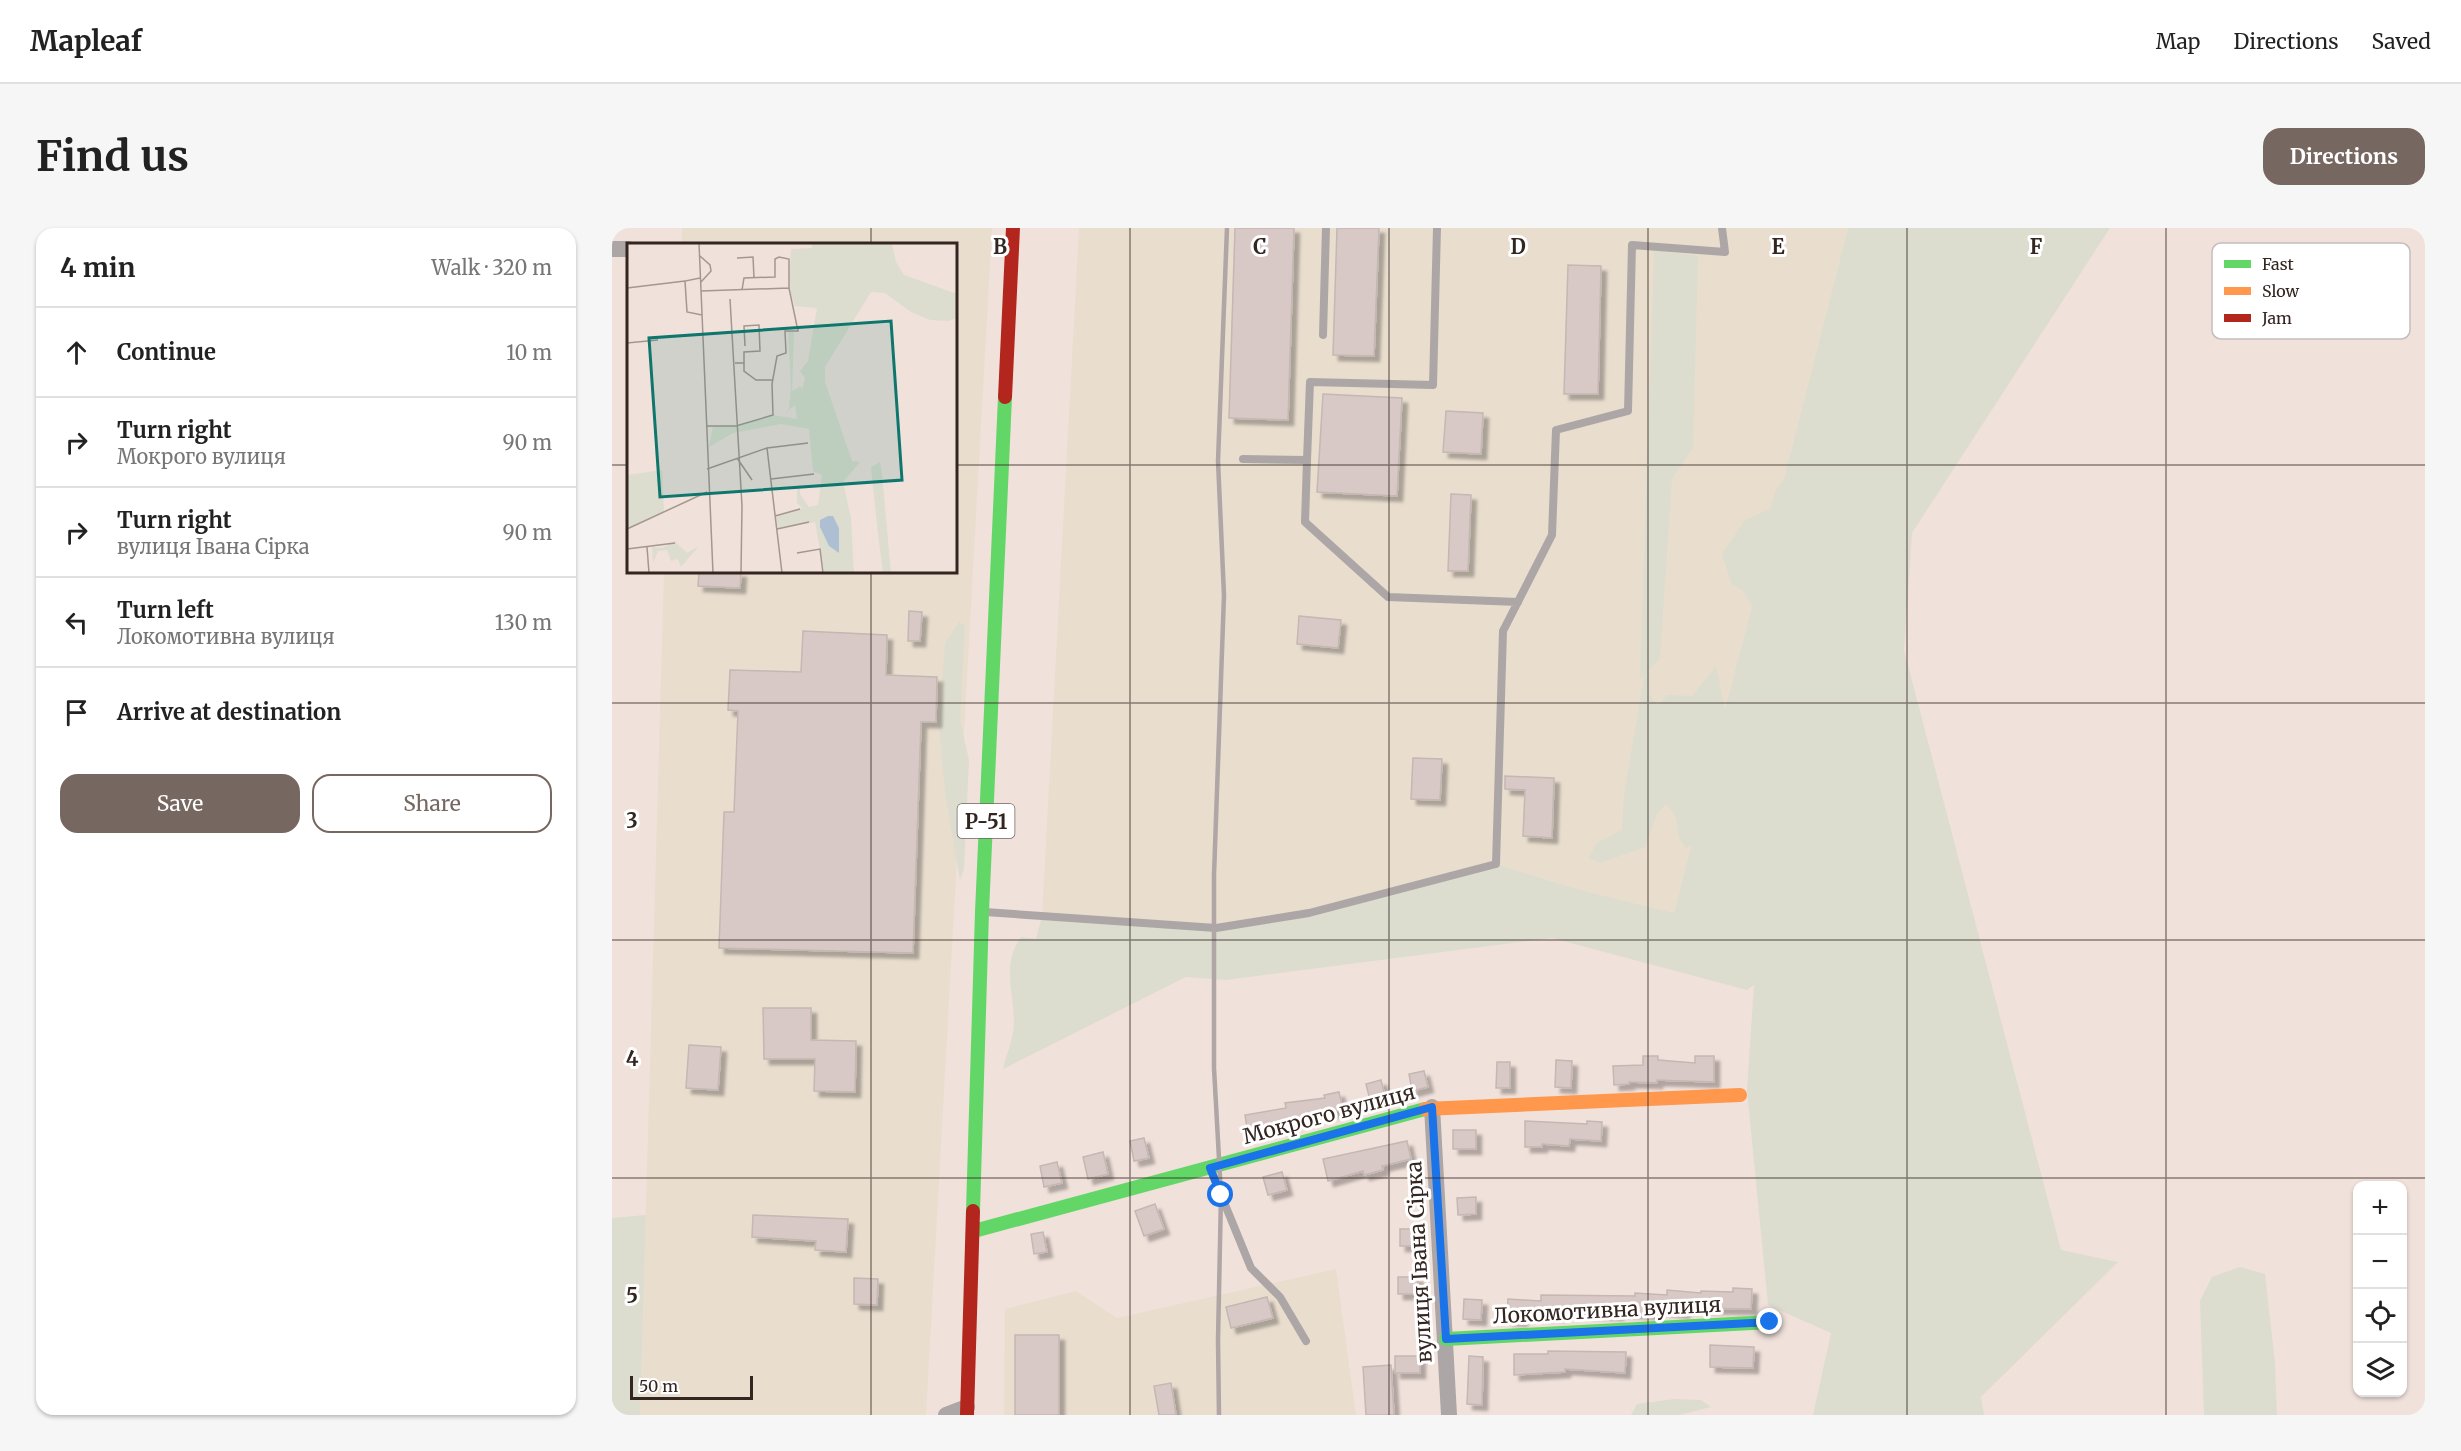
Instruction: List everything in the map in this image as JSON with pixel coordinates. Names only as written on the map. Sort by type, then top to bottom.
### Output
[{"type":"main road","name":"Р-51","points":[[967,1411],[982,912],[1013,228]]},
{"type":"main road","name":"Мокрого вулиця","points":[[974,1231],[1432,1107],[1740,1095]]},
{"type":"main road","name":"Локомотивна вулиця","points":[[1446,1339],[1770,1322]]},
{"type":"street","name":"вулиця Івана Сірка","points":[[1432,1107],[1449,1415]]},
{"type":"street","points":[[946,1415],[967,1411]]},
{"type":"lane","points":[[1323,335],[1326,228]]},
{"type":"lane","points":[[1437,228],[1433,386],[1310,382],[1305,522],[1388,597],[1518,602]]},
{"type":"lane","points":[[982,912],[1216,928],[1310,913],[1496,864],[1503,631],[1552,535],[1556,430],[1628,411],[1632,245],[1725,252],[1722,228]]},
{"type":"lane","points":[[1243,459],[1308,460]]},
{"type":"lane","points":[[1210,1168],[1251,1268],[1280,1297],[1306,1341]]},
{"type":"shaded area","points":[[682,228],[992,228],[926,1415],[640,1415],[664,573],[957,573],[957,243],[682,243]]},
{"type":"shaded area","points":[[1079,228],[1848,228],[1674,913],[1577,889],[1496,864],[1309,913],[1216,928],[1042,916]]},
{"type":"shaded area","points":[[1848,228],[2110,228],[1912,533],[1904,650],[2061,1250],[2118,1262],[1981,1397],[1984,1415],[1813,1415],[1831,1333],[1768,1305],[1747,1090],[1754,985],[1747,990],[1552,938],[1226,980],[1186,977],[1003,1069],[1014,1029],[1010,979],[1011,958],[1021,937],[1036,939],[1042,916],[1216,928],[1309,913],[1496,864],[1577,889],[1674,913],[1691,846],[1686,848],[1679,838],[1675,815],[1666,804],[1657,814],[1645,847],[1600,863],[1588,858],[1597,843],[1622,830],[1624,794],[1644,676],[1640,678],[1654,250],[1698,256],[1693,448],[1672,479],[1660,659],[1649,670],[1649,694],[1658,705],[1667,695],[1692,696],[1716,666],[1725,710],[1752,606],[1742,590],[1732,585],[1722,554],[1745,520],[1770,509],[1775,492],[1784,479]]},
{"type":"shaded area","points":[[959,622],[965,625],[960,720],[969,760],[964,868],[960,880],[945,792],[939,727],[945,643]]},
{"type":"shaded area","points":[[646,1215],[640,1415],[612,1415],[612,1218]]},
{"type":"shaded area","points":[[2240,1267],[2265,1274],[2275,1363],[2277,1415],[2204,1415],[2200,1301],[2212,1277]]},
{"type":"shaded area","points":[[1336,1269],[1356,1415],[1004,1415],[1005,1309],[1076,1291],[1117,1318]]},
{"type":"shaded area","points":[[1675,1399],[1701,1400],[1711,1407],[1679,1415],[1631,1415],[1637,1404]]},
{"type":"building","points":[[1235,228],[1294,228],[1288,420],[1229,418]]},
{"type":"building","points":[[1337,228],[1379,228],[1374,356],[1333,355]]},
{"type":"building","points":[[1568,265],[1601,266],[1598,394],[1564,394]]},
{"type":"building","points":[[1323,394],[1402,398],[1397,496],[1317,492]]},
{"type":"building","points":[[1446,411],[1483,413],[1481,454],[1443,452]]},
{"type":"building","points":[[1451,494],[1471,495],[1468,571],[1448,571]]},
{"type":"building","points":[[699,573],[741,573],[740,588],[698,586]]},
{"type":"building","points":[[909,611],[922,612],[920,641],[908,641]]},
{"type":"building","points":[[1299,616],[1341,620],[1338,648],[1297,644]]},
{"type":"building","points":[[803,631],[887,635],[886,675],[937,677],[936,722],[921,722],[913,953],[719,948],[724,812],[734,812],[738,711],[728,710],[730,670],[801,672]]},
{"type":"building","points":[[1413,758],[1442,759],[1440,800],[1411,799]]},
{"type":"building","points":[[1505,776],[1554,778],[1552,838],[1523,836],[1525,790],[1505,789]]},
{"type":"building","points":[[763,1008],[811,1008],[811,1040],[856,1041],[855,1092],[814,1091],[815,1059],[764,1059]]},
{"type":"building","points":[[689,1045],[721,1047],[718,1090],[686,1088]]},
{"type":"building","points":[[1643,1056],[1658,1056],[1658,1060],[1695,1063],[1695,1056],[1714,1056],[1714,1082],[1657,1080],[1657,1083],[1629,1082],[1629,1084],[1614,1085],[1613,1066],[1643,1065]]},
{"type":"building","points":[[1556,1060],[1572,1061],[1571,1088],[1555,1087]]},
{"type":"building","points":[[1497,1062],[1510,1062],[1510,1088],[1496,1088]]},
{"type":"building","points":[[1424,1071],[1428,1087],[1412,1091],[1409,1074]]},
{"type":"building","points":[[1381,1080],[1385,1096],[1370,1100],[1366,1084]]},
{"type":"building","points":[[1339,1092],[1343,1110],[1307,1118],[1307,1120],[1265,1126],[1266,1130],[1248,1134],[1245,1115],[1286,1108],[1285,1103],[1325,1098],[1324,1095]]},
{"type":"building","points":[[1525,1121],[1587,1124],[1587,1121],[1602,1122],[1601,1141],[1570,1139],[1569,1146],[1542,1144],[1542,1147],[1525,1147]]},
{"type":"building","points":[[1453,1130],[1476,1130],[1476,1149],[1453,1149]]},
{"type":"building","points":[[1144,1138],[1149,1158],[1134,1161],[1130,1141]]},
{"type":"building","points":[[1407,1141],[1411,1159],[1382,1166],[1383,1170],[1364,1175],[1363,1171],[1328,1181],[1323,1159]]},
{"type":"building","points":[[1103,1152],[1108,1174],[1088,1179],[1083,1157]]},
{"type":"building","points":[[1057,1162],[1062,1183],[1044,1187],[1040,1166]]},
{"type":"building","points":[[1282,1172],[1287,1190],[1268,1195],[1263,1177]]},
{"type":"building","points":[[1476,1197],[1476,1214],[1458,1215],[1457,1198]]},
{"type":"building","points":[[1155,1204],[1164,1229],[1144,1236],[1135,1211]]},
{"type":"building","points":[[753,1215],[848,1219],[846,1252],[815,1250],[816,1241],[752,1237]]},
{"type":"building","points":[[1400,1229],[1415,1229],[1415,1246],[1400,1246]]},
{"type":"building","points":[[1043,1232],[1047,1252],[1034,1254],[1031,1234]]},
{"type":"building","points":[[1398,1277],[1418,1277],[1418,1294],[1398,1294]]},
{"type":"building","points":[[854,1278],[878,1279],[877,1305],[854,1304]]},
{"type":"building","points":[[1733,1288],[1752,1289],[1751,1309],[1685,1308],[1684,1313],[1651,1309],[1651,1314],[1618,1312],[1618,1315],[1560,1312],[1560,1316],[1522,1315],[1522,1321],[1507,1320],[1508,1299],[1541,1301],[1541,1295],[1635,1296],[1635,1293],[1667,1295],[1667,1290],[1701,1293],[1701,1291],[1733,1292]]},
{"type":"building","points":[[1267,1297],[1273,1318],[1231,1328],[1226,1307]]},
{"type":"building","points":[[1464,1299],[1482,1300],[1481,1320],[1463,1319]]},
{"type":"building","points":[[1015,1335],[1059,1335],[1059,1415],[1015,1415]]},
{"type":"building","points":[[1710,1345],[1754,1347],[1753,1368],[1710,1367]]},
{"type":"building","points":[[1548,1351],[1626,1352],[1625,1373],[1565,1369],[1565,1372],[1514,1375],[1514,1354],[1548,1354]]},
{"type":"building","points":[[1395,1356],[1420,1356],[1420,1373],[1395,1373]]},
{"type":"building","points":[[1469,1356],[1483,1357],[1482,1405],[1467,1404]]},
{"type":"building","points":[[1391,1365],[1394,1415],[1366,1415],[1363,1367]]},
{"type":"building","points":[[1171,1383],[1176,1415],[1159,1415],[1154,1386]]},
{"type":"railway","points":[[1219,1415],[1221,1195],[1214,1068],[1214,875],[1224,595],[1218,461],[1227,228]]},
{"type":"traffic: fast","points":[[973,1211],[982,912],[1005,397]]},
{"type":"traffic: fast","points":[[974,1231],[1425,1109]]},
{"type":"traffic: fast","points":[[1446,1339],[1771,1322]]},
{"type":"traffic: slow","points":[[1425,1109],[1740,1095]]},
{"type":"traffic: jam","points":[[1005,397],[1013,228]]},
{"type":"traffic: jam","points":[[967,1415],[973,1211]]},
{"type":"route","points":[[1221,1195],[1210,1168],[1432,1107],[1446,1339],[1770,1322]]}]
